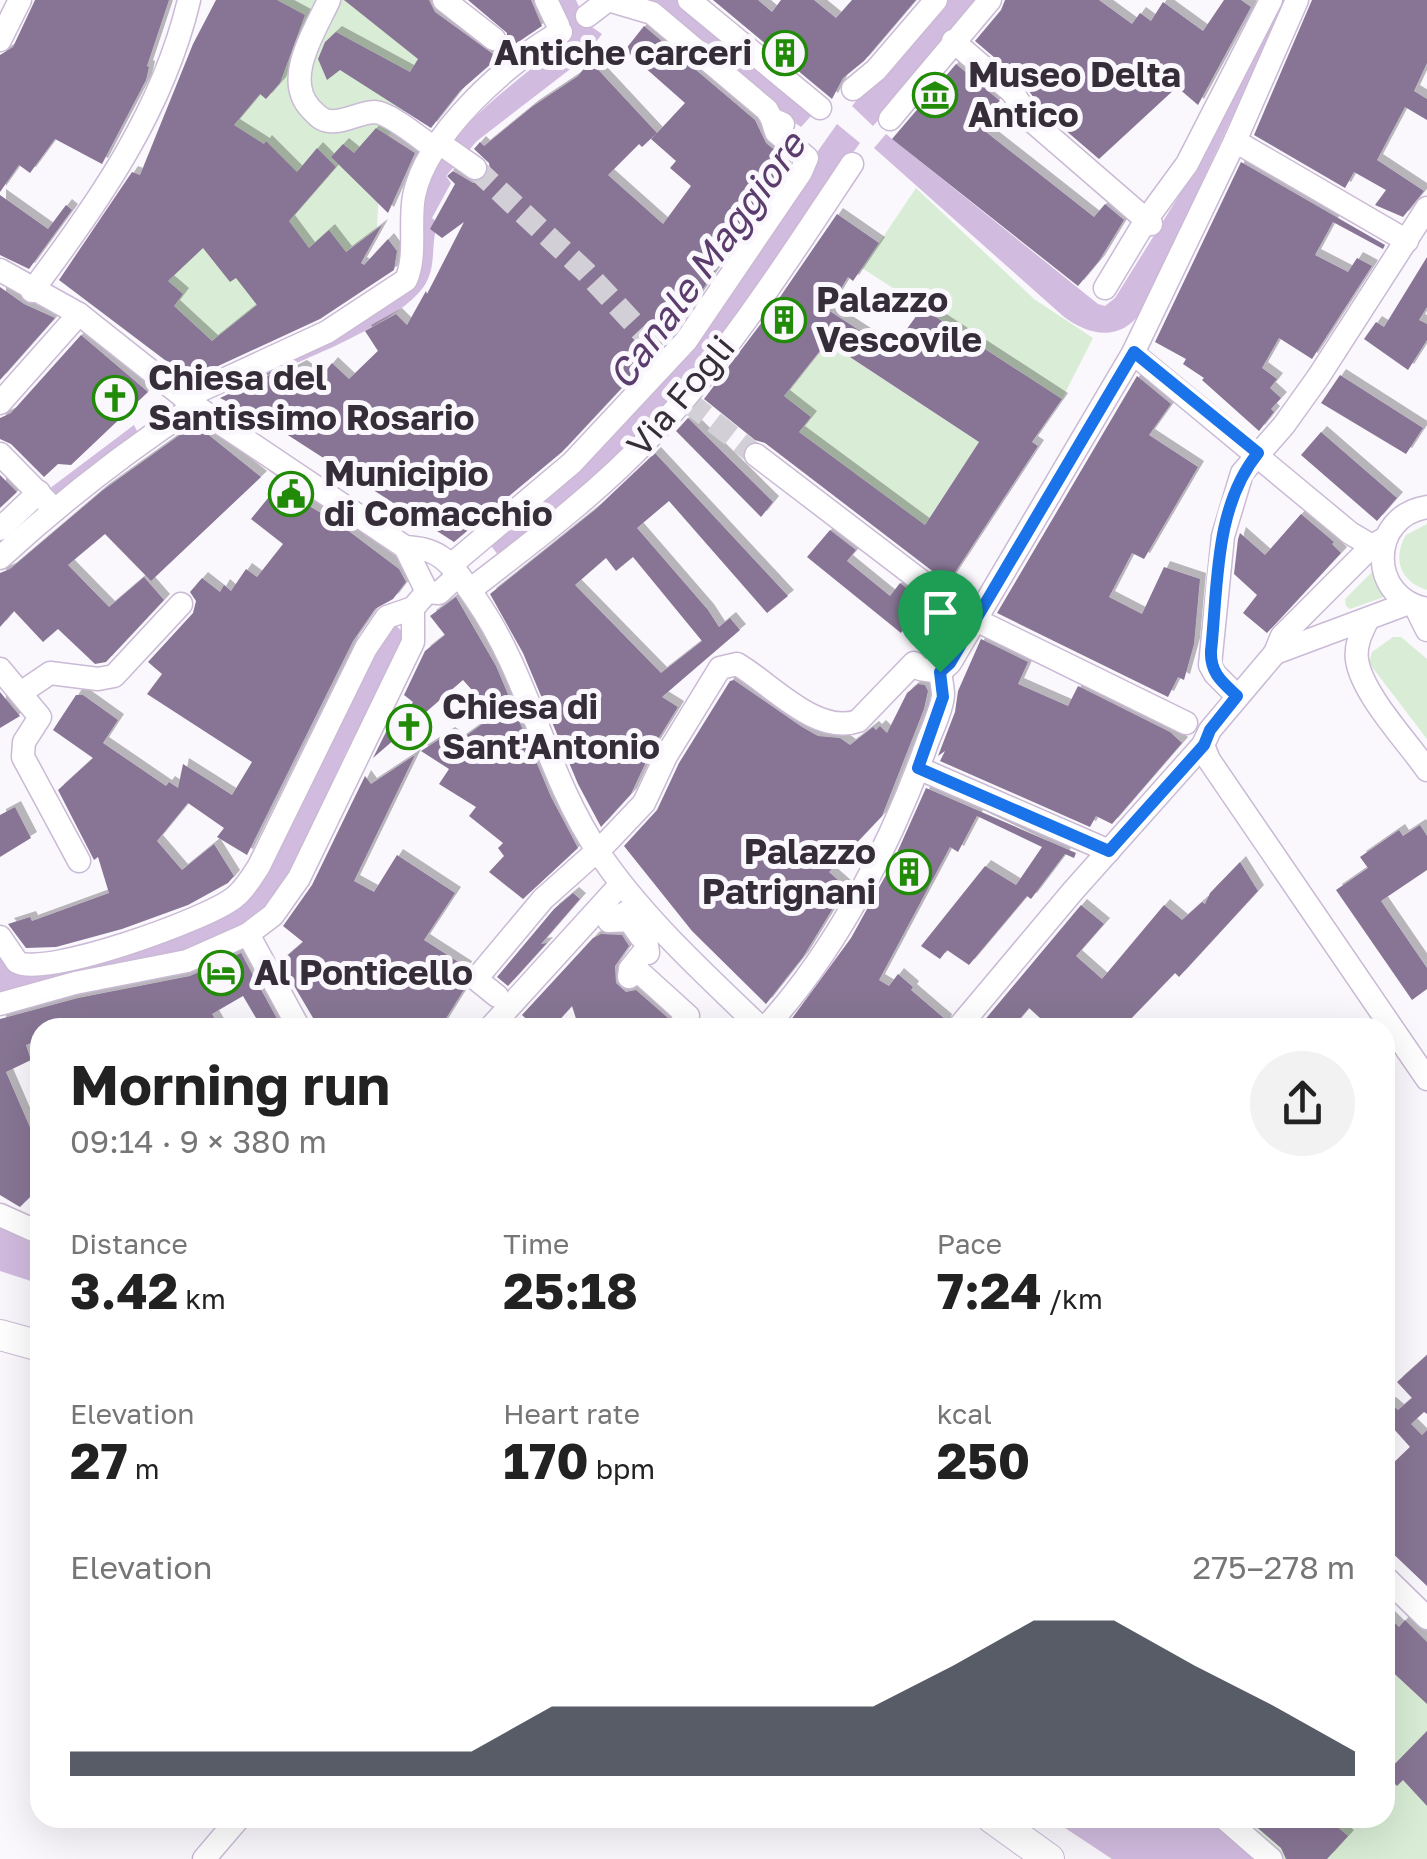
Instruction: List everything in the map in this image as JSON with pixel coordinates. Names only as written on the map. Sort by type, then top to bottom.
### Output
[{"type":"main road","points":[[0,1335],[30,1343]]},
{"type":"main road","points":[[1006,1828],[1048,1859]]},
{"type":"street","points":[[0,40],[20,0]]},
{"type":"street","points":[[32,291],[70,241],[142,129],[180,38],[189,0]]},
{"type":"street","points":[[180,38],[198,18],[206,0]]},
{"type":"street","points":[[329,0],[298,74],[301,96],[307,104],[328,121],[375,112],[387,116],[475,168]]},
{"type":"street","points":[[444,0],[494,39]]},
{"type":"street","points":[[0,529],[145,439],[190,402],[327,332],[406,280],[411,268],[414,196],[436,145],[468,105],[560,33],[546,0]]},
{"type":"street","name":"Via Fogli","points":[[459,575],[572,463],[686,341],[801,172],[806,155],[776,132],[778,122],[767,110],[652,13],[608,0],[587,16]]},
{"type":"street","points":[[689,0],[820,108]]},
{"type":"street","points":[[853,89],[876,70],[936,0]]},
{"type":"street","points":[[890,119],[990,0]]},
{"type":"street","points":[[940,672],[950,663],[1134,352],[1235,141],[1236,101],[1271,0]]},
{"type":"street","points":[[1105,288],[1188,164],[1236,101],[1297,0]]},
{"type":"street","points":[[953,40],[1012,92],[1032,121],[1149,222]]},
{"type":"street","points":[[1235,141],[1408,241]]},
{"type":"street","name":"Via Fogli","points":[[459,575],[615,473],[686,400],[852,164]]},
{"type":"street","points":[[1237,696],[1210,665],[1223,536],[1242,473],[1301,400],[1427,208]]},
{"type":"street","points":[[0,270],[79,314],[190,402],[404,548],[423,548],[438,554],[459,575],[488,616],[518,675],[568,797],[620,884],[753,1018]]},
{"type":"street","points":[[0,403],[79,314]]},
{"type":"street","points":[[1134,352],[1350,533],[1378,543]]},
{"type":"street","points":[[756,455],[942,597]]},
{"type":"street","points":[[2,461],[46,500]]},
{"type":"street","points":[[0,558],[46,500]]},
{"type":"street","points":[[967,1018],[1204,745],[1210,730],[1275,654],[1282,636],[1400,518],[1423,501]]},
{"type":"street","points":[[1378,543],[1385,577],[1394,592],[1417,606],[1427,630]]},
{"type":"street","points":[[0,1004],[76,983],[187,961],[248,934],[281,907],[299,878],[412,642],[420,600],[404,548]]},
{"type":"street","points":[[0,937],[24,966],[138,941],[213,911],[246,888],[366,648],[387,617],[439,593],[459,575]]},
{"type":"street","points":[[22,692],[50,673],[98,679],[114,676],[181,604]]},
{"type":"street","points":[[1275,654],[1417,606]]},
{"type":"street","points":[[974,619],[1186,723]]},
{"type":"street","points":[[1367,621],[1357,650],[1360,672],[1427,770]]},
{"type":"street","points":[[497,996],[476,979],[543,898],[601,856],[644,803],[702,695],[726,664],[742,666],[799,708],[849,724],[858,721],[914,663],[940,672]]},
{"type":"street","points":[[0,669],[40,717],[24,742],[22,758],[78,862]]},
{"type":"street","points":[[771,1018],[822,951],[880,854],[918,768],[943,697],[940,672]]},
{"type":"street","points":[[1204,745],[1209,760],[1385,1018]]},
{"type":"street","points":[[918,768],[1109,851]]},
{"type":"street","points":[[499,1018],[620,884]]},
{"type":"street","points":[[686,1018],[636,969],[629,977],[630,968],[643,953],[648,953],[646,937],[641,937],[630,920],[609,920],[626,912],[730,1018]]},
{"type":"street","points":[[248,934],[294,1018]]},
{"type":"street","points":[[1395,1033],[1427,1079]]},
{"type":"street","points":[[0,1215],[30,1228]]},
{"type":"street","points":[[1395,1587],[1427,1618]]},
{"type":"street","points":[[204,1859],[230,1828]]},
{"type":"street","points":[[1235,1828],[1271,1859]]},
{"type":"green space","points":[[256,0],[407,0],[453,34],[381,148],[377,228],[289,295],[212,341],[120,262]]},
{"type":"green space","points":[[916,188],[1034,299],[1093,338],[1062,399],[856,264],[879,243]]},
{"type":"green space","points":[[828,343],[979,442],[925,525],[799,432],[811,417],[784,396]]},
{"type":"green space","points":[[1427,524],[1427,590],[1410,581],[1399,560],[1406,535]]},
{"type":"green space","points":[[1372,572],[1384,597],[1350,609],[1345,599]]},
{"type":"green space","points":[[1393,637],[1401,637],[1427,659],[1427,739],[1369,663],[1372,652]]},
{"type":"green space","points":[[1395,1674],[1427,1702],[1427,1859],[1280,1859],[1243,1828],[1395,1828]]},
{"type":"shaded area","points":[[555,0],[576,0],[586,23],[602,34],[582,60],[477,141],[446,176],[451,183],[432,218],[438,223],[429,276],[412,300],[389,317],[330,348],[215,395],[406,289],[429,182],[468,124],[565,37]]},
{"type":"shaded area","points":[[647,0],[680,0],[837,123],[943,0],[981,0],[846,162],[723,337],[624,457],[499,556],[488,542],[594,446],[820,144]]},
{"type":"shaded area","points":[[1274,0],[1287,0],[1141,312],[1133,322],[1114,332],[1083,328],[1063,316],[874,148],[886,134],[1105,306],[1115,298],[1195,170]]},
{"type":"shaded area","points":[[134,425],[139,435],[0,550],[0,534],[41,495]]},
{"type":"shaded area","points":[[393,623],[405,638],[346,752],[294,867],[257,917],[209,944],[0,997],[0,952],[12,969],[230,907],[353,684]]},
{"type":"shaded area","points":[[0,1224],[30,1238],[30,1281],[0,1271]]},
{"type":"shaded area","points":[[1065,1828],[1218,1828],[1257,1859],[1112,1859]]},
{"type":"pier","points":[[855,94],[859,97],[852,106],[873,126],[883,115],[887,118],[850,165],[846,162],[860,143],[837,124],[813,158],[809,155],[814,145],[784,121],[788,118],[801,127],[821,105],[836,117]]},
{"type":"building","points":[[35,0],[169,0],[146,80],[102,164],[55,139],[30,173],[19,165],[0,192],[0,55],[13,47]]},
{"type":"building","points":[[216,0],[277,0],[305,15],[280,83],[266,99],[260,94],[234,125],[264,144],[266,141],[297,172],[317,148],[336,167],[289,221],[309,248],[329,230],[346,252],[382,225],[361,263],[364,265],[388,239],[397,251],[394,270],[320,319],[190,379],[59,280],[132,172],[140,175],[193,44]],"holes":[[[203,248],[230,282],[236,278],[257,305],[212,341],[174,306],[183,294],[168,281]]]},
{"type":"building","points":[[344,0],[429,0],[435,12],[493,54],[506,47],[507,33],[468,0],[531,0],[542,26],[508,49],[460,91],[431,128],[340,70],[327,80],[318,59],[325,42],[336,32],[410,72],[418,59]]},
{"type":"building","name":"Antiche carceri","points":[[713,0],[758,0],[772,12],[781,0],[814,0],[836,18],[852,0],[916,0],[864,61],[843,78],[832,99]]},
{"type":"building","points":[[1005,0],[1099,0],[1132,24],[1140,13],[1151,21],[1163,2],[1203,31],[1224,0],[1241,0],[1251,7],[1198,105],[1177,87],[1099,159],[1043,111],[1022,81],[975,41]]},
{"type":"building","points":[[1312,0],[1427,0],[1427,63],[1414,91],[1427,99],[1427,120],[1405,107],[1377,160],[1424,191],[1403,217],[1375,205],[1386,190],[1354,172],[1345,188],[1254,135]]},
{"type":"building","points":[[644,26],[755,120],[766,143],[789,162],[674,332],[562,452],[454,542],[266,421],[220,398],[276,372],[279,377],[301,366],[319,379],[332,363],[349,379],[378,351],[365,331],[396,314],[407,325],[464,222],[442,238],[430,229],[455,184],[447,176],[453,171],[473,183],[482,181],[490,170],[489,163],[474,149],[480,142],[484,146],[578,76],[590,61],[657,133],[685,103],[625,50]],"holes":[[[657,133],[651,139],[676,161],[670,168],[691,186],[663,224],[608,175],[639,144],[642,147]]]},
{"type":"building","points":[[956,64],[1000,101],[972,121],[1094,217],[1105,204],[1124,220],[1078,286],[892,139]]},
{"type":"building","points":[[376,128],[415,153],[388,213],[331,157],[343,144],[354,153]]},
{"type":"building","points":[[1241,162],[1385,245],[1383,249],[1333,222],[1315,255],[1348,272],[1357,258],[1372,266],[1312,359],[1279,338],[1262,368],[1277,379],[1270,388],[1281,398],[1259,431],[1204,378],[1183,364],[1186,359],[1155,342]]},
{"type":"building","points":[[0,195],[48,229],[66,205],[72,210],[29,269],[0,255]]},
{"type":"building","points":[[837,214],[879,243],[853,281],[848,277],[828,310],[891,351],[922,308],[1062,399],[1032,442],[1038,446],[948,583],[704,399]],"holes":[[[827,342],[979,442],[925,525],[799,432],[811,417],[784,396]]]},
{"type":"building","points":[[1427,257],[1427,307],[1419,320],[1427,324],[1427,340],[1408,370],[1364,339],[1376,322],[1384,327]]},
{"type":"building","points":[[0,287],[24,304],[55,318],[0,380]]},
{"type":"building","name":"Chiesa del Santissimo Rosario","points":[[81,335],[148,392],[71,465],[58,464],[44,477],[11,444],[0,439],[0,418],[11,413]]},
{"type":"building","points":[[1340,375],[1423,428],[1406,454],[1321,403]]},
{"type":"building","points":[[1137,376],[1171,404],[1149,435],[1198,467],[1144,559],[1132,553],[1109,597],[1142,614],[1164,567],[1200,579],[1194,644],[1184,680],[1178,677],[1168,697],[997,613]]},
{"type":"building","points":[[688,418],[773,502],[761,517],[676,431]]},
{"type":"building","points":[[195,424],[261,477],[151,581],[105,534],[68,565],[109,607],[144,577],[164,600],[106,662],[95,664],[58,629],[43,642],[14,611],[0,627],[0,573],[10,569],[103,490]]},
{"type":"building","points":[[1321,432],[1397,498],[1377,521],[1301,455]]},
{"type":"building","points":[[655,453],[788,596],[767,613],[669,501],[637,528],[719,627],[730,618],[740,630],[662,697],[678,707],[631,794],[601,827],[578,784],[523,653],[490,594],[596,509]],"holes":[[[633,557],[702,641],[661,673],[575,585],[606,558],[616,571]]]},
{"type":"building","points":[[0,475],[17,492],[0,508]]},
{"type":"building","points":[[277,487],[338,523],[399,569],[406,582],[393,599],[375,609],[353,641],[247,855],[217,837],[224,828],[188,803],[157,841],[182,870],[214,844],[234,876],[228,883],[188,905],[122,929],[56,947],[26,948],[8,924],[30,917],[32,921],[109,893],[98,857],[94,860],[58,790],[93,758],[53,730],[76,695],[83,695],[118,720],[103,743],[166,786],[169,782],[178,788],[183,764],[232,795],[252,762],[147,694],[162,674],[148,662],[193,613],[196,601],[190,592],[202,578],[220,592],[224,585],[231,591],[246,569],[257,577],[283,544],[251,519]]},
{"type":"building","points":[[1301,514],[1341,553],[1267,633],[1243,613],[1257,595],[1234,574],[1238,539],[1240,533],[1265,555]]},
{"type":"building","points":[[830,530],[856,550],[847,561],[890,596],[900,583],[925,603],[901,633],[807,557]]},
{"type":"building","points":[[456,597],[496,666],[551,797],[578,848],[523,899],[489,872],[504,856],[498,848],[503,843],[469,816],[476,807],[439,784],[449,769],[421,751],[449,733],[460,740],[485,722],[479,714],[488,708],[463,680],[373,758],[388,728],[395,732],[413,702],[404,695],[425,651],[445,635],[430,616]]},
{"type":"building","points":[[981,639],[1028,662],[1018,684],[1068,706],[1078,686],[1170,732],[1182,743],[1112,824],[1096,816],[1090,827],[940,761],[945,751],[938,756],[955,712],[958,691]]},
{"type":"building","points":[[734,680],[818,736],[840,738],[850,745],[873,727],[876,730],[880,726],[887,733],[907,693],[918,684],[925,685],[928,691],[882,816],[829,872],[846,887],[803,957],[766,1004],[692,931],[624,846],[657,810],[679,763]]},
{"type":"building","points":[[0,692],[20,716],[0,728]]},
{"type":"building","points":[[415,755],[354,881],[374,892],[397,855],[455,893],[424,940],[466,967],[461,977],[465,988],[446,1018],[313,1018],[280,962],[303,942],[283,926],[312,885],[365,776],[371,784]]},
{"type":"building","points":[[926,788],[1076,853],[1074,858],[1065,854],[1031,899],[1027,896],[969,965],[947,950],[940,959],[921,946],[985,866],[1016,885],[1042,847],[977,816],[958,852],[950,847],[879,980],[889,986],[898,974],[944,1018],[792,1018],[851,938],[892,864]]},
{"type":"building","points":[[15,807],[31,838],[0,857],[0,815]]},
{"type":"building","points":[[1420,825],[1427,836],[1427,870],[1381,901],[1427,968],[1427,989],[1412,1000],[1336,890],[1368,868],[1360,857],[1399,830],[1403,836]]},
{"type":"building","points":[[1240,862],[1258,891],[1179,977],[1175,973],[1132,1018],[1040,1018],[1029,1008],[1020,1018],[986,1018],[1081,905],[1104,924],[1076,956],[1102,979],[1164,905],[1182,920],[1202,902],[1205,904],[1210,893]]},
{"type":"building","points":[[573,893],[580,899],[508,986],[497,977],[554,909]]},
{"type":"building","points":[[601,934],[622,935],[629,946],[615,966],[616,983],[626,992],[636,990],[668,1018],[576,1018],[572,1006],[561,1018],[522,1015]]},
{"type":"building","points":[[241,953],[277,1018],[256,1018],[243,996],[212,1014],[214,1018],[30,1018],[30,1044],[26,1045],[30,1060],[6,1072],[30,1127],[30,1197],[20,1207],[0,1195],[0,1019],[78,998],[190,976]]},
{"type":"building","points":[[1427,1355],[1427,1414],[1424,1412],[1411,1424],[1422,1435],[1427,1430],[1427,1586],[1395,1556],[1395,1461],[1410,1447],[1395,1430],[1395,1407],[1398,1410],[1412,1398],[1397,1382]]},
{"type":"building","points":[[1405,1620],[1427,1642],[1427,1704],[1395,1674],[1395,1623],[1399,1627]]},
{"type":"building","points":[[1427,1731],[1427,1806],[1403,1780],[1395,1784],[1395,1764]]},
{"type":"building","points":[[1258,1828],[1339,1828],[1348,1836],[1327,1859],[1286,1859],[1281,1848]]},
{"type":"tunnel","points":[[475,168],[586,272],[668,360]]},
{"type":"tunnel","points":[[688,402],[756,455]]},
{"type":"place","name":"Antiche carceri","points":[[785,53]]},
{"type":"place","name":"Museo Delta Antico","points":[[935,95]]},
{"type":"place","name":"Palazzo Vescovile","points":[[784,320]]},
{"type":"place","name":"Chiesa del Santissimo Rosario","points":[[115,398]]},
{"type":"place","name":"Municipio di Comacchio","points":[[291,494]]},
{"type":"place","name":"Chiesa di Sant'Antonio","points":[[409,727]]},
{"type":"place","name":"Palazzo Patrignani","points":[[909,872]]},
{"type":"place","name":"Al Ponticello","points":[[221,973]]},
{"type":"route","points":[[1134,352],[1258,453],[1242,473],[1231,501],[1223,536],[1211,651],[1210,665],[1215,674],[1237,696],[1210,730],[1204,745],[1109,851],[918,768],[943,697],[940,672],[950,663],[1134,352]]},
{"type":"water label","name":"Canale Maggiore","points":[[707,261]]}]
